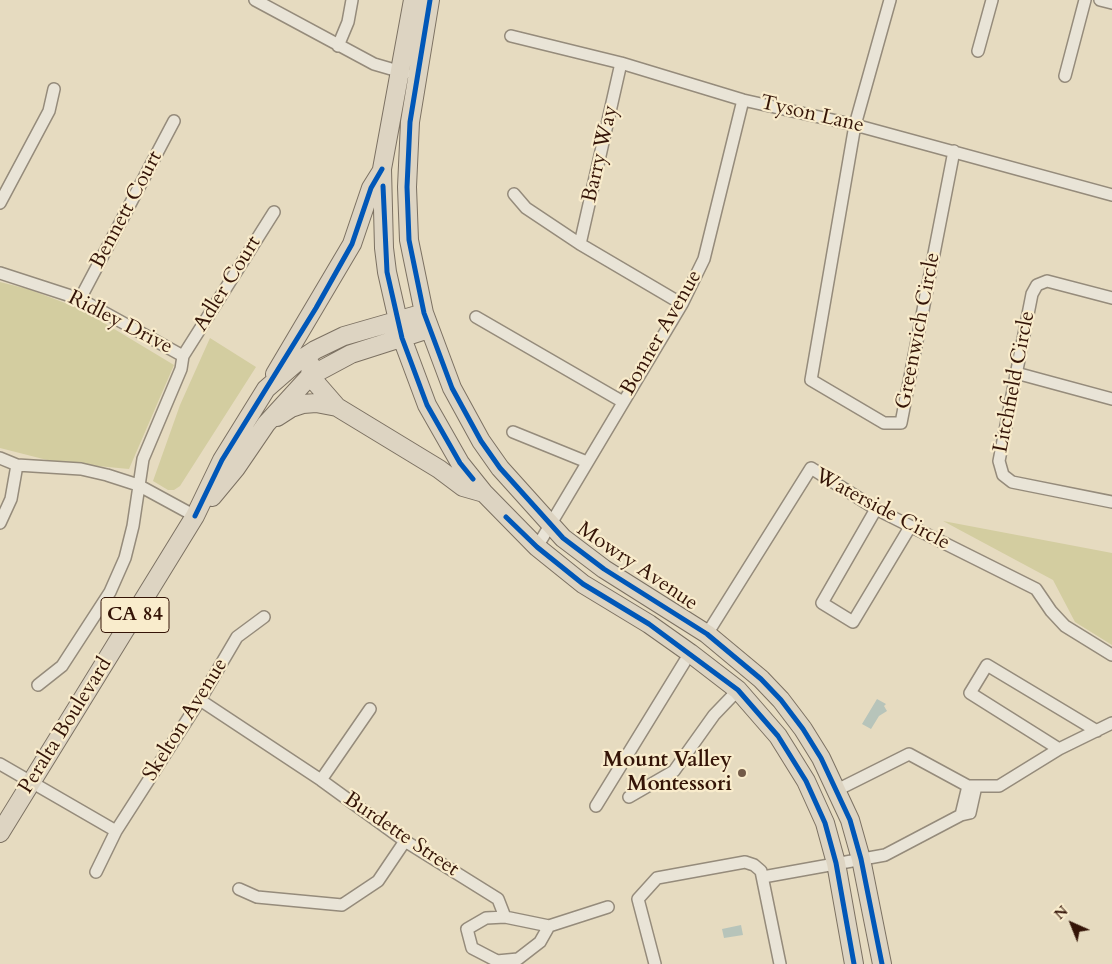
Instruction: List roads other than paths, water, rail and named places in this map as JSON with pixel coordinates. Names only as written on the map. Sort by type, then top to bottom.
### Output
[{"type":"main road","name":"Mowry Avenue","points":[[413,0],[408,73],[410,122],[407,187],[409,240],[426,321],[452,388],[481,441],[500,468],[551,526],[592,561],[707,634],[744,664],[781,700],[821,758],[850,820],[861,859],[882,964]]},
{"type":"main road","name":"Mowry Avenue","points":[[430,0],[391,130],[382,169],[384,248],[397,320],[427,405],[460,463],[484,493],[537,547],[583,584],[649,624],[738,690],[778,736],[793,757],[825,823],[836,863],[854,964]]},
{"type":"main road","points":[[266,390],[352,244],[372,188],[382,169]]},
{"type":"main road","name":"Peralta Boulevard","points":[[0,833],[195,516],[222,460],[266,390],[297,362],[315,350],[344,336],[397,320],[426,321]]},
{"type":"main road","name":"Peralta Boulevard","points":[[195,516],[236,468],[266,424],[310,376],[351,354],[402,338],[426,321]]},
{"type":"main road","points":[[310,376],[315,350]]},
{"type":"main road","name":"Mowry Avenue","points":[[310,376],[337,407],[439,469],[463,487],[484,493]]},
{"type":"main road","points":[[266,424],[291,408],[303,404],[337,407]]},
{"type":"street","points":[[338,46],[348,22],[352,0]]},
{"type":"street","points":[[854,124],[890,0]]},
{"type":"street","points":[[978,51],[992,0]]},
{"type":"street","points":[[1066,76],[1085,0]]},
{"type":"street","points":[[1100,0],[1112,3]]},
{"type":"street","points":[[261,2],[338,46],[374,64],[408,73]]},
{"type":"street","name":"Tyson Lane","points":[[511,36],[621,63],[743,100],[854,124],[1112,195]]},
{"type":"street","name":"Barry Way","points":[[580,244],[621,63]]},
{"type":"street","points":[[0,203],[49,112],[54,89]]},
{"type":"street","name":"Bonner Avenue","points":[[537,547],[682,304],[704,259],[743,100]]},
{"type":"street","name":"Bennett Court","points":[[80,299],[174,122]]},
{"type":"street","name":"Greenwich Circle","points":[[854,124],[811,380],[884,423],[901,423],[954,151]]},
{"type":"street","points":[[514,194],[526,208],[580,244],[682,304]]},
{"type":"street","name":"Adler Court","points":[[183,356],[274,212]]},
{"type":"street","name":"Ridley Drive","points":[[0,273],[80,299],[183,356]]},
{"type":"street","name":"Litchfield Circle","points":[[1112,298],[1047,280],[1037,285],[1032,294],[999,461],[1003,475],[1012,482],[1112,502]]},
{"type":"street","points":[[476,317],[623,402]]},
{"type":"street","name":"Peralta Boulevard","points":[[38,686],[62,666],[110,592],[125,558],[133,526],[143,459],[180,369],[183,356]]},
{"type":"street","points":[[1016,373],[1112,399]]},
{"type":"street","points":[[512,432],[587,462]]},
{"type":"street","points":[[0,458],[17,465],[81,469],[138,485],[195,516]]},
{"type":"street","points":[[0,523],[11,499],[17,465]]},
{"type":"street","name":"Waterside Circle","points":[[707,634],[810,468],[876,509],[1036,589],[1051,611],[1065,626],[1112,655]]},
{"type":"street","points":[[876,509],[822,603],[853,622],[910,527]]},
{"type":"street","name":"Skelton Avenue","points":[[96,872],[116,831],[200,700],[237,637],[264,617]]},
{"type":"street","points":[[596,806],[690,653]]},
{"type":"street","points":[[1059,749],[970,693],[987,665],[1097,731]]},
{"type":"street","points":[[629,797],[674,771],[714,715],[738,690]]},
{"type":"street","name":"Burdette Street","points":[[200,700],[321,780],[405,841],[498,899],[505,917]]},
{"type":"street","points":[[321,780],[370,709]]},
{"type":"street","points":[[837,790],[909,754],[972,786],[999,786],[1059,749],[1112,723]]},
{"type":"street","points":[[0,764],[116,831]]},
{"type":"street","points":[[763,877],[885,855],[965,814],[972,786]]},
{"type":"street","points":[[239,889],[258,897],[342,904],[378,881],[405,841]]},
{"type":"street","points":[[655,964],[638,899],[657,878],[745,862],[754,865],[761,871],[780,964]]},
{"type":"street","points":[[549,926],[540,942],[518,959],[497,961],[472,948],[467,929],[486,918],[505,917],[549,926],[608,907]]},
{"type":"place","name":"Mount Valley Montessori","points":[[742,773]]}]
